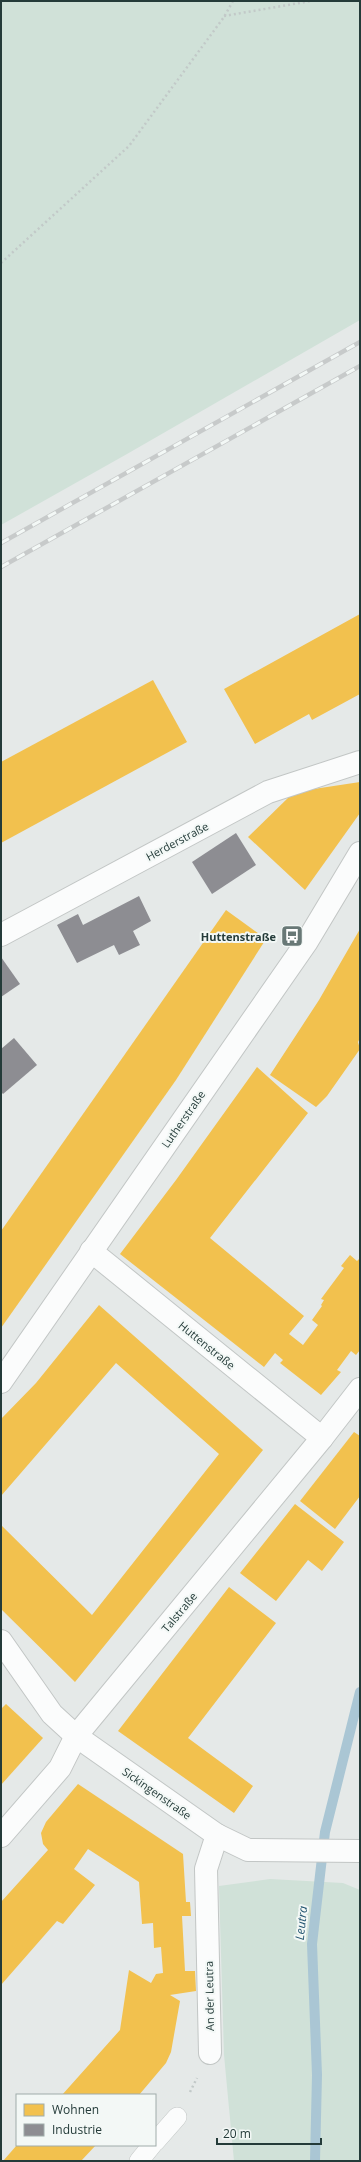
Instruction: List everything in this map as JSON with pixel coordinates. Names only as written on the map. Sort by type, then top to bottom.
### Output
[{"type":"street","name":"Herderstraße","points":[[1,935],[268,792],[360,762]]},
{"type":"street","name":"Lutherstraße","points":[[1,1382],[306,943],[360,853]]},
{"type":"street","name":"Huttenstraße","points":[[91,1252],[322,1438]]},
{"type":"street","name":"Talstraße","points":[[1,1836],[60,1768],[76,1736],[322,1438],[360,1389]]},
{"type":"street","name":"Sickingenstraße","points":[[1,1641],[52,1714],[76,1736],[217,1835],[248,1850],[278,1849],[360,1851]]},
{"type":"street","name":"An der Leutra","points":[[210,2053],[206,1869],[217,1835]]},
{"type":"lane","points":[[156,2141],[177,2117]]},
{"type":"lane","points":[[139,2161],[151,2146]]},
{"type":"path","points":[[1,264],[129,146],[224,16],[233,1]]},
{"type":"path","points":[[224,16],[311,1]]},
{"type":"path","points":[[177,2117],[210,2053]]},
{"type":"shaded area","points":[[1,1],[360,1],[360,320],[1,525]]},
{"type":"shaded area","points":[[270,1879],[343,1883],[360,1890],[360,2161],[234,2161],[224,2055],[219,1886]]},
{"type":"building: Wohnen","points":[[360,614],[360,694],[312,720],[309,714],[255,744],[224,689]]},
{"type":"building: Wohnen","points":[[153,680],[187,742],[1,843],[1,762]]},
{"type":"building: Wohnen","points":[[360,782],[360,813],[305,890],[248,837],[294,792]]},
{"type":"building: Wohnen","points":[[226,910],[266,939],[176,1080],[1,1328],[1,1231]]},
{"type":"building: Wohnen","points":[[360,929],[360,1038],[358,1042],[360,1049],[327,1096],[316,1107],[270,1075],[319,1000]]},
{"type":"building: Wohnen","points":[[257,1067],[308,1113],[210,1238],[304,1316],[289,1334],[303,1345],[318,1325],[312,1320],[322,1306],[321,1305],[324,1300],[321,1299],[344,1268],[341,1266],[350,1255],[357,1261],[360,1258],[360,1350],[356,1355],[351,1351],[337,1370],[341,1372],[321,1395],[280,1363],[283,1360],[275,1353],[264,1367],[120,1254],[176,1180]]},
{"type":"building: Wohnen","points":[[99,1305],[263,1450],[75,1682],[1,1609],[1,1525],[92,1615],[219,1454],[116,1363],[1,1496],[1,1419],[36,1383]]},
{"type":"building: Wohnen","points":[[354,1432],[360,1436],[360,1496],[335,1529],[300,1501]]},
{"type":"building: Wohnen","points":[[295,1504],[344,1542],[322,1571],[308,1560],[276,1601],[240,1573]]},
{"type":"building: Wohnen","points":[[229,1587],[276,1623],[188,1738],[253,1786],[234,1813],[118,1731]]},
{"type":"building: Wohnen","points":[[6,1704],[43,1738],[1,1785],[1,1709]]},
{"type":"building: Wohnen","points":[[78,1784],[183,1854],[186,1902],[190,1902],[191,1916],[182,1916],[185,1971],[195,1971],[196,1991],[170,1995],[180,2001],[171,2052],[166,2063],[140,2094],[63,2094],[120,2030],[129,1970],[151,1983],[156,1974],[163,1973],[161,1947],[154,1948],[153,1923],[142,1924],[139,1882],[88,1849],[74,1869],[95,1885],[63,1924],[57,1921],[1,1985],[1,1902],[48,1850],[43,1844],[41,1833],[46,1822]]},
{"type":"building: Wohnen","points":[[16,2146],[95,2146],[81,2161],[3,2161]]},
{"type":"building: Industrie","points":[[236,833],[256,865],[212,894],[192,862]]},
{"type":"building: Industrie","points":[[139,896],[151,921],[133,931],[140,945],[119,955],[114,945],[77,963],[57,925],[78,914],[83,925]]},
{"type":"building: Industrie","points":[[1,957],[20,984],[1,997]]},
{"type":"building: Industrie","points":[[14,1038],[37,1065],[3,1094],[1,1092],[1,1049]]},
{"type":"waterway","name":"Leutra","points":[[315,2161],[317,2075],[312,1944],[325,1832],[360,1692]]},
{"type":"railway","points":[[1,543],[360,342]]},
{"type":"railway","points":[[1,567],[360,366]]},
{"type":"place","name":"Huttenstraße","points":[[292,936]]}]
